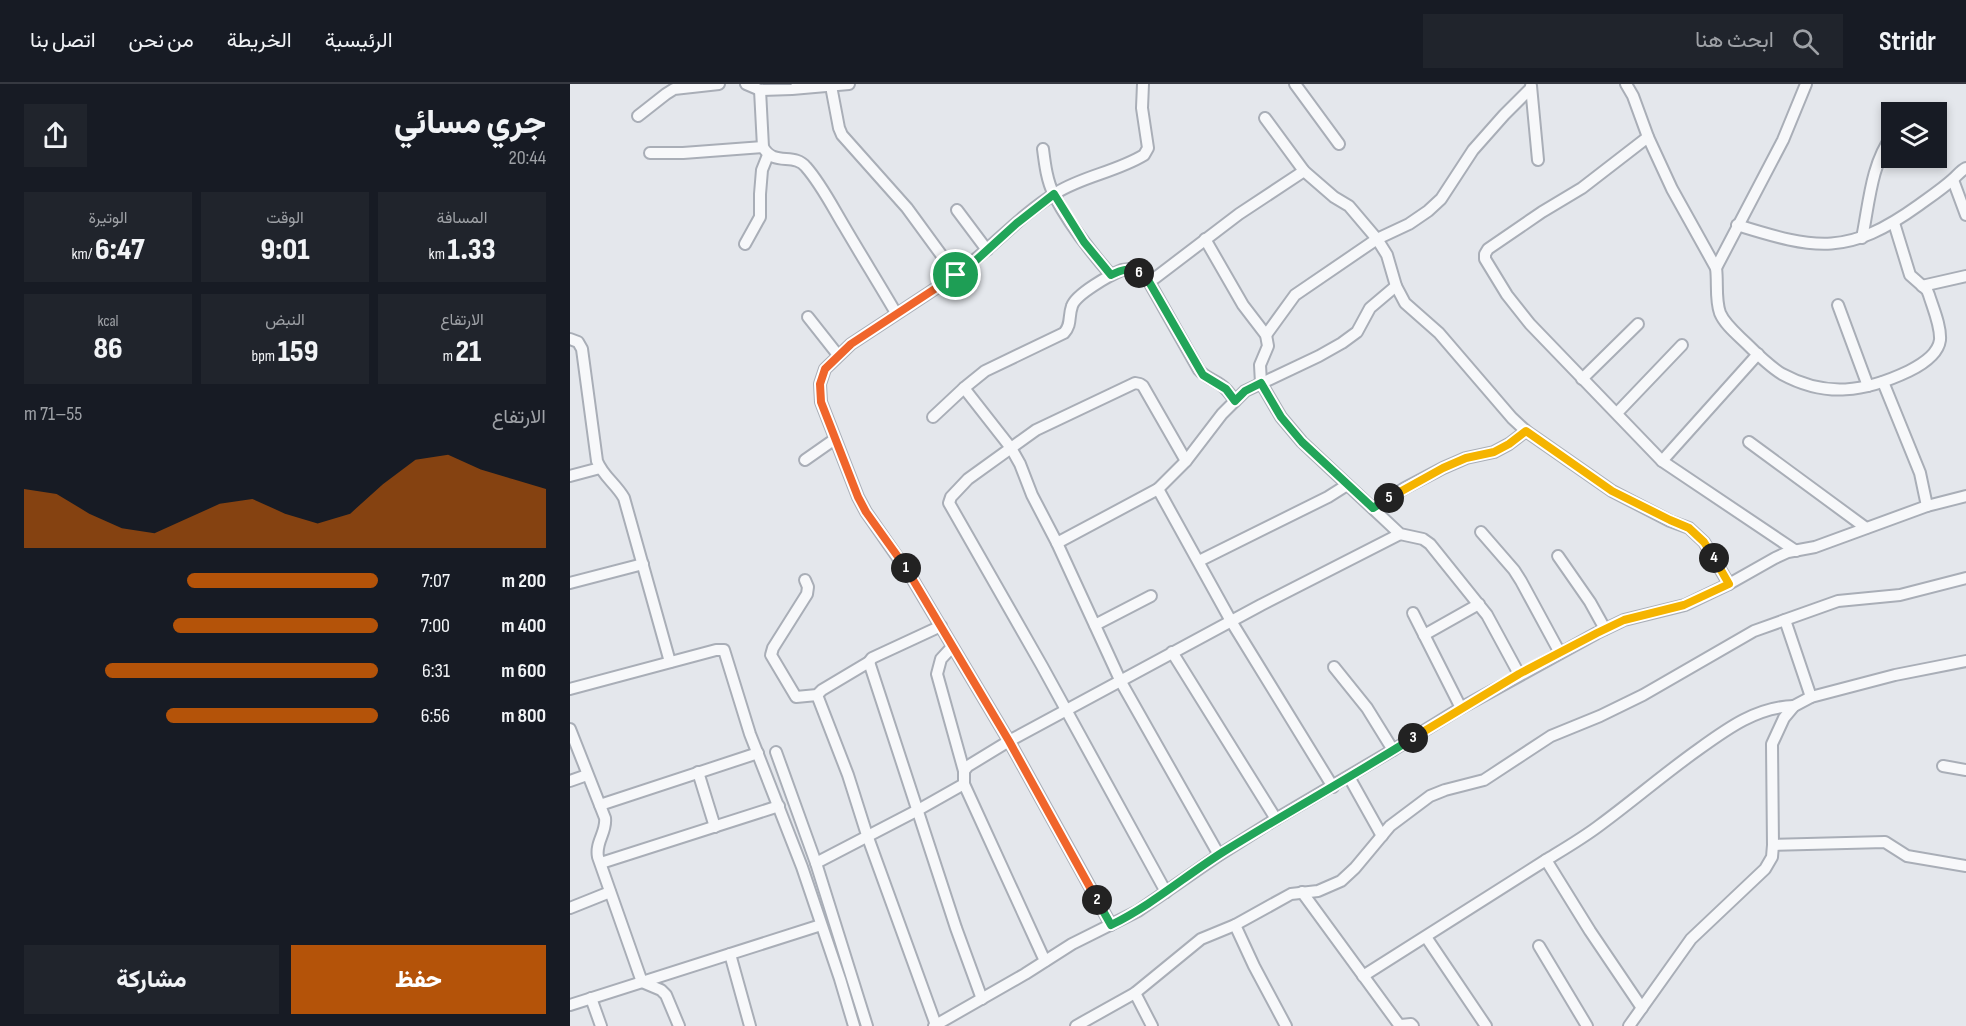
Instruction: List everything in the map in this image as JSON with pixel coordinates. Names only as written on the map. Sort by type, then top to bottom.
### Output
[{"type":"street","points":[[638,116],[674,89],[719,84]]},
{"type":"street","points":[[746,84],[760,90],[849,84]]},
{"type":"street","points":[[1111,925],[1009,741],[910,575],[866,512],[821,402],[820,384],[825,369],[851,344],[956,275],[1054,194],[1073,183],[1144,155],[1148,148],[1142,108],[1143,84]]},
{"type":"street","points":[[1295,84],[1339,144]]},
{"type":"street","points":[[1626,84],[1672,189],[1716,268],[1720,315],[1758,354],[1781,373],[1826,389],[1849,390],[1883,382],[1915,369],[1936,351],[1940,340],[1939,327],[1929,295],[1910,275],[1894,223]]},
{"type":"street","points":[[1716,268],[1783,140],[1806,84]]},
{"type":"street","points":[[831,86],[842,135],[907,208],[956,275]]},
{"type":"street","points":[[1531,86],[1538,160]]},
{"type":"street","points":[[1266,335],[1295,295],[1377,239],[1409,224],[1441,199],[1451,187],[1473,150],[1531,86]]},
{"type":"street","points":[[745,244],[760,217],[765,151],[760,90]]},
{"type":"street","points":[[1265,118],[1304,171],[1334,197],[1349,206],[1377,239],[1387,255],[1396,286],[1405,303],[1439,333],[1512,418],[1526,431],[1612,491],[1689,528],[1704,542],[1729,584]]},
{"type":"street","points":[[1648,137],[1602,175],[1488,249],[1485,259],[1525,317],[1662,460],[1796,551]]},
{"type":"street","points":[[1043,149],[1054,194],[1084,242],[1111,275]]},
{"type":"street","points":[[650,153],[765,151],[775,158],[800,161],[828,199],[896,313]]},
{"type":"street","points":[[1862,238],[1881,155]]},
{"type":"street","points":[[1737,225],[1804,243],[1832,244],[1862,238],[1894,223],[1966,168]]},
{"type":"street","points":[[1148,280],[1155,278],[1205,239],[1304,171]]},
{"type":"street","points":[[1953,180],[1966,215]]},
{"type":"street","points":[[957,210],[987,250]]},
{"type":"street","points":[[1205,239],[1243,304],[1266,335],[1268,346],[1260,365],[1261,383],[1281,417],[1302,442],[1400,534],[1423,539],[1430,544],[1479,604],[1519,674]]},
{"type":"street","points":[[933,417],[985,371],[1064,333],[1070,324],[1074,301],[1111,275],[1130,269],[1148,280],[1203,375],[1226,389],[1235,401]]},
{"type":"street","points":[[1922,286],[1966,276]]},
{"type":"street","points":[[1057,543],[1158,489],[1186,461],[1222,414],[1245,391],[1342,343],[1360,327],[1370,308],[1396,286]]},
{"type":"street","points":[[1838,305],[1868,386]]},
{"type":"street","points":[[808,317],[838,355]]},
{"type":"street","points":[[1582,379],[1638,324]]},
{"type":"street","points":[[570,339],[578,342],[582,349],[596,455],[600,468],[624,498],[670,662]]},
{"type":"street","points":[[1617,413],[1682,345]]},
{"type":"street","points":[[1662,460],[1758,354]]},
{"type":"street","points":[[1883,382],[1920,473],[1927,506]]},
{"type":"street","points":[[1167,892],[949,503],[951,497],[968,479],[1041,427],[1135,383],[1143,386],[1186,461]]},
{"type":"street","points":[[964,388],[1011,448],[1020,464],[1032,495],[1057,543],[1121,682],[1219,855]]},
{"type":"street","points":[[1373,508],[1434,473],[1466,458],[1494,452],[1526,431]]},
{"type":"street","points":[[805,460],[835,439]]},
{"type":"street","points":[[1749,442],[1866,528]]},
{"type":"street","points":[[570,476],[600,468]]},
{"type":"street","points":[[1199,561],[1300,512],[1347,485]]},
{"type":"street","points":[[1158,489],[1231,621],[1333,787]]},
{"type":"street","points":[[817,695],[848,775],[935,1025],[1072,944],[1138,911],[1276,819],[1333,787],[1461,708],[1519,674],[1605,629],[1624,620],[1684,605],[1729,584],[1774,558],[1815,547],[1927,506],[1966,496]]},
{"type":"street","points":[[1481,532],[1514,570],[1560,653]]},
{"type":"street","points":[[964,771],[976,760],[1009,741],[1121,682],[1172,652],[1400,534]]},
{"type":"street","points":[[1558,556],[1590,602],[1605,629]]},
{"type":"street","points":[[570,584],[642,564]]},
{"type":"street","points":[[1076,1026],[1135,993],[1194,944],[1235,925],[1284,897],[1318,891],[1341,881],[1402,816],[1430,796],[1484,780],[1551,736],[1643,695],[1754,631],[1838,602],[1900,595],[1966,578]]},
{"type":"street","points":[[806,580],[807,594],[773,648],[771,655],[796,697],[817,695],[878,656],[940,626]]},
{"type":"street","points":[[1095,625],[1151,597]]},
{"type":"street","points":[[1424,635],[1479,604]]},
{"type":"street","points":[[1413,613],[1461,708]]},
{"type":"street","points":[[1785,620],[1811,697]]},
{"type":"street","points":[[952,646],[941,659],[937,674],[964,771],[964,784],[1045,961]]},
{"type":"street","points":[[570,688],[716,650],[724,650],[758,753],[802,867],[854,1026]]},
{"type":"street","points":[[1172,652],[1276,819]]},
{"type":"street","points":[[1629,1026],[1691,939],[1765,869],[1772,857],[1772,744],[1784,718],[1794,706],[1811,697],[1896,675],[1966,661]]},
{"type":"street","points":[[869,662],[982,999]]},
{"type":"street","points":[[1334,666],[1367,708],[1393,750]]},
{"type":"street","points":[[1363,976],[1599,826],[1659,777],[1736,723],[1780,706],[1794,706]]},
{"type":"street","points":[[570,729],[606,821],[597,851],[642,982],[661,990],[666,995],[679,1026]]},
{"type":"street","points":[[776,752],[816,863],[867,1026]]},
{"type":"street","points":[[600,805],[758,753]]},
{"type":"street","points":[[1943,766],[1966,770]]},
{"type":"street","points":[[698,772],[715,827]]},
{"type":"street","points":[[570,781],[587,775]]},
{"type":"street","points":[[1349,777],[1382,836]]},
{"type":"street","points":[[816,863],[964,784]]},
{"type":"street","points":[[600,863],[779,806]]},
{"type":"street","points":[[1773,845],[1885,842],[1907,856],[1966,866]]},
{"type":"street","points":[[1546,860],[1641,1008]]},
{"type":"street","points":[[570,908],[610,892]]},
{"type":"street","points":[[1302,892],[1401,1026],[1411,1024],[1413,1026]]},
{"type":"street","points":[[570,1005],[821,925]]},
{"type":"street","points":[[1235,925],[1286,1026]]},
{"type":"street","points":[[1426,937],[1486,1026]]},
{"type":"street","points":[[1539,946],[1587,1026]]},
{"type":"street","points":[[730,954],[750,1026]]},
{"type":"street","points":[[1135,993],[1152,1026]]},
{"type":"street","points":[[591,998],[602,1026]]},
{"type":"route","points":[[1054,194],[1084,242],[1111,275],[1130,269],[1148,280],[1203,375],[1219,383],[1235,401],[1245,391],[1261,383],[1281,417],[1302,442],[1373,508],[1443,468],[1466,458],[1494,452],[1526,431],[1612,491],[1689,528],[1704,542],[1729,584],[1684,605],[1624,620],[1519,674],[1276,819],[1138,911],[1111,925],[1009,741],[910,575],[866,512],[821,402],[821,378],[825,369],[838,355],[896,313],[956,275],[1054,194]]}]
